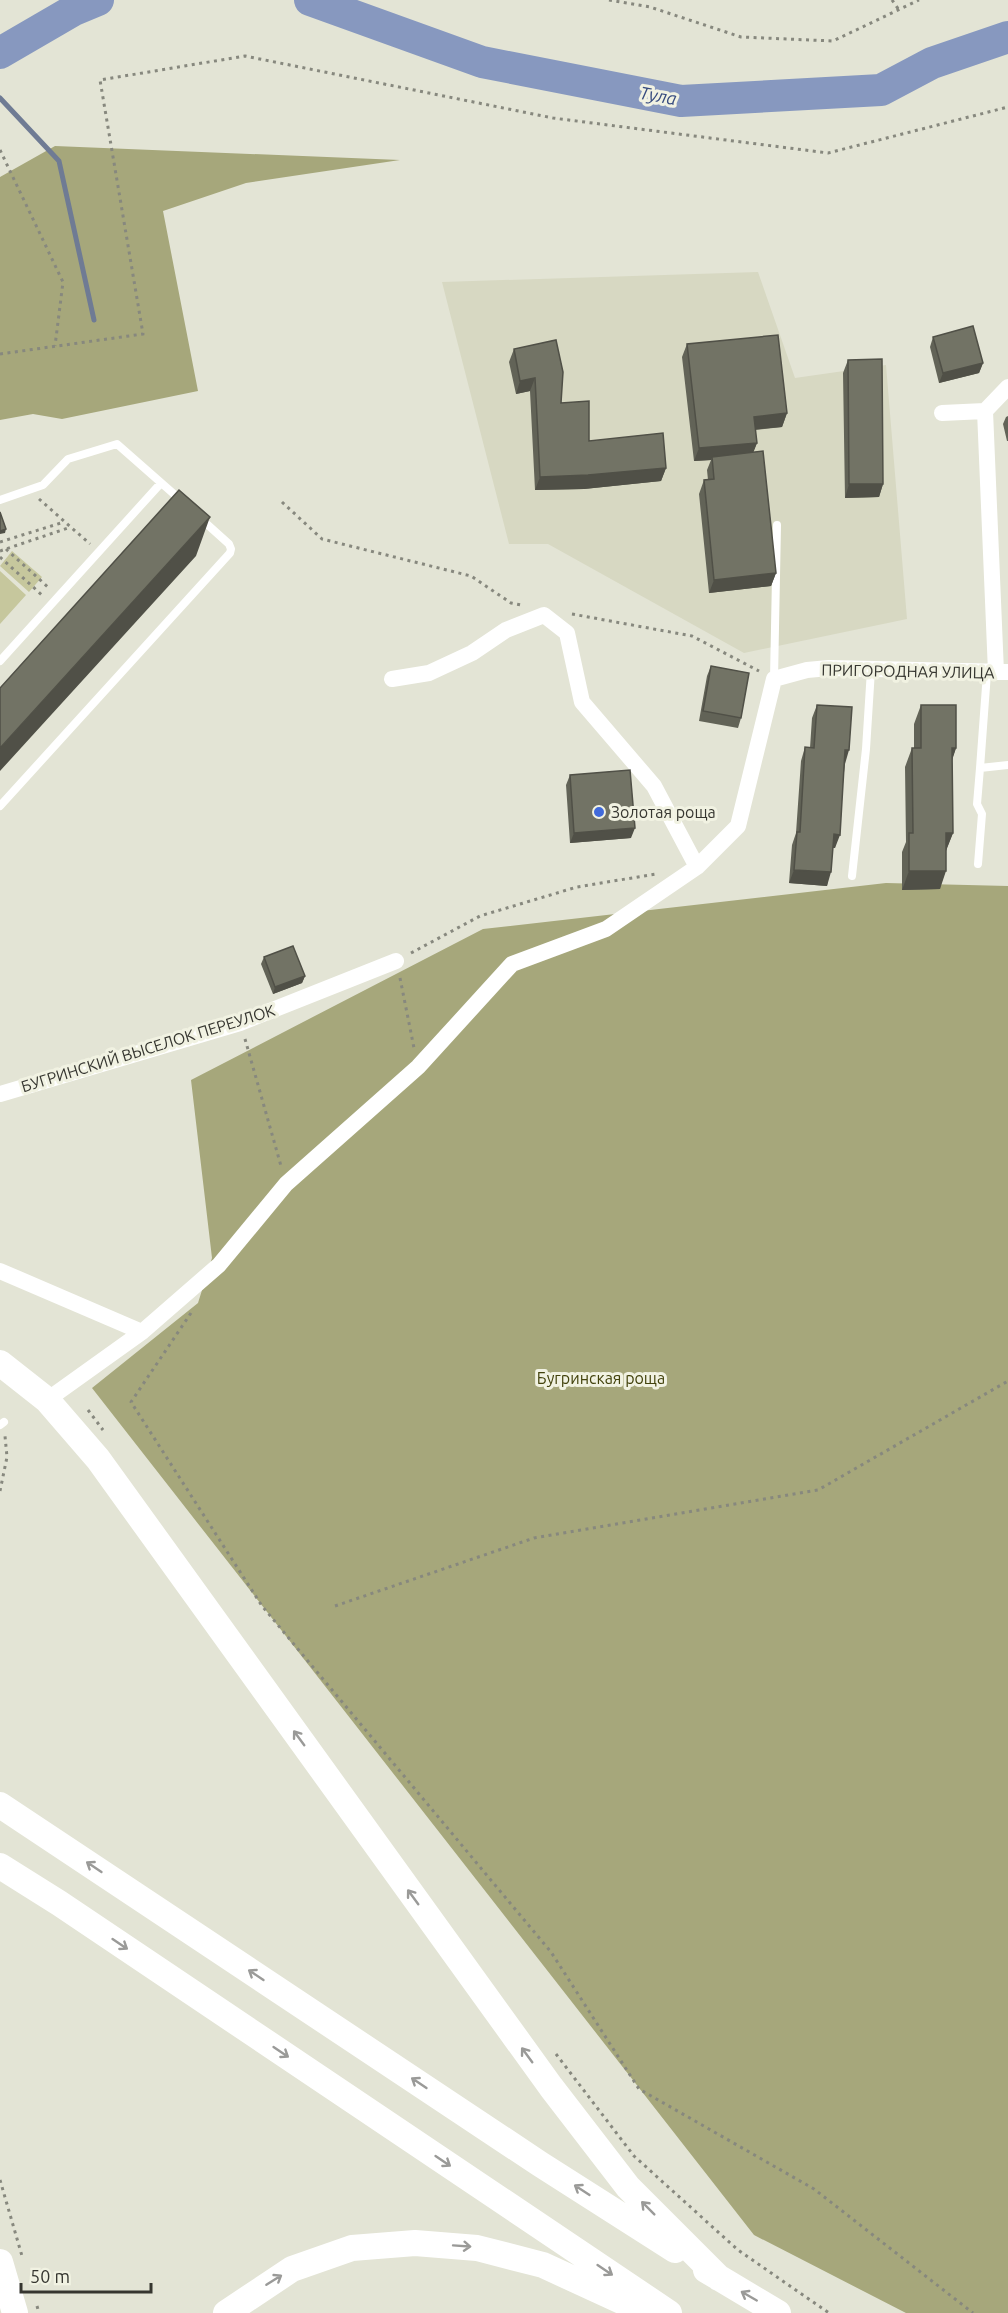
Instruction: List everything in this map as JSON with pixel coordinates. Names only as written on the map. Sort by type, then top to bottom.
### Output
[{"type":"main road","points":[[0,1363],[47,1400],[98,1459],[572,2115],[627,2187],[720,2278]]},
{"type":"main road","points":[[0,1805],[540,2164],[778,2313]]},
{"type":"main road","points":[[0,1866],[59,1903],[669,2313]]},
{"type":"main road","points":[[226,2313],[292,2269],[352,2248],[415,2243],[477,2248],[543,2265],[649,2313]]},
{"type":"main road","points":[[0,2262],[25,2306]]},
{"type":"street","points":[[942,413],[985,411],[1008,387]]},
{"type":"street","points":[[985,411],[997,672]]},
{"type":"street","points":[[392,679],[429,673],[471,653],[506,630],[544,615],[567,633],[582,702],[654,786],[697,867]]},
{"type":"street","name":"ПРИГОРОДНАЯ УЛИЦА","points":[[774,679],[807,670],[829,668],[997,672]]},
{"type":"street","points":[[47,1400],[142,1332],[219,1265],[286,1184],[418,1067],[512,964],[606,929],[697,867],[738,826],[774,679]]},
{"type":"street","name":"БУГРИНСКИЙ ВЫСЕЛОК ПЕРЕУЛОК","points":[[0,1095],[240,1023],[396,961]]},
{"type":"street","points":[[0,1271],[142,1332]]},
{"type":"lane","points":[[0,500],[47,481],[68,459],[112,444],[121,446],[229,544],[231,549],[230,553],[0,806]]},
{"type":"lane","points":[[0,661],[161,483]]},
{"type":"lane","points":[[774,679],[777,525]]},
{"type":"lane","points":[[852,876],[866,748],[871,670]]},
{"type":"lane","points":[[978,864],[982,814],[977,804],[980,768],[997,672]]},
{"type":"lane","points":[[980,768],[1008,765]]},
{"type":"path","points":[[609,0],[650,7],[741,37],[834,41],[919,0]]},
{"type":"path","points":[[892,0],[899,10]]},
{"type":"path","points":[[0,354],[143,334],[100,80],[245,56],[553,117],[828,153],[1008,108]]},
{"type":"path","points":[[0,150],[63,282],[55,346]]},
{"type":"path","points":[[28,490],[99,552]]},
{"type":"path","points":[[282,502],[322,539],[471,576],[511,603],[523,605]]},
{"type":"path","points":[[0,543],[64,522]]},
{"type":"path","points":[[0,551],[71,527]]},
{"type":"path","points":[[32,532],[41,537]]},
{"type":"path","points":[[6,549],[55,600]]},
{"type":"path","points":[[0,557],[55,600]]},
{"type":"path","points":[[568,614],[692,636],[774,679]]},
{"type":"path","points":[[418,1067],[396,961],[480,916],[577,887],[664,872]]},
{"type":"path","points":[[240,1023],[286,1184]]},
{"type":"path","points":[[198,1284],[198,1303],[131,1402],[262,1606],[551,1952],[639,2089],[814,2189],[973,2313]]},
{"type":"path","points":[[335,1606],[534,1538],[818,1490],[1008,1381]]},
{"type":"path","points":[[88,1410],[109,1439]]},
{"type":"path","points":[[0,1491],[7,1457],[2,1423]]},
{"type":"path","points":[[549,2045],[634,2156],[738,2250],[829,2313]]},
{"type":"path","points":[[0,2180],[25,2266]]},
{"type":"path","points":[[25,2306],[39,2313]]},
{"type":"shaded area","points":[[758,272],[795,378],[886,365],[907,619],[744,653],[548,544],[509,544],[442,282]]},
{"type":"green space","points":[[55,146],[400,160],[246,183],[163,211],[198,391],[62,419],[33,414],[0,420],[0,177]]},
{"type":"green space","points":[[12,551],[42,577],[29,592],[0,566]]},
{"type":"green space","points":[[0,571],[26,595],[0,624]]},
{"type":"green space","name":"Бугринская роща","points":[[886,883],[1008,886],[1008,2313],[906,2313],[754,2235],[92,1388],[198,1303],[212,1258],[191,1080],[483,929]]},
{"type":"building","points":[[973,326],[983,363],[943,373],[933,337]]},
{"type":"building","points":[[778,335],[787,413],[754,417],[757,443],[699,448],[687,344]]},
{"type":"building","points":[[556,340],[563,372],[561,403],[589,401],[589,441],[663,433],[666,468],[540,477],[535,378],[520,381],[514,349]]},
{"type":"building","points":[[882,359],[883,484],[849,484],[848,360]]},
{"type":"building","points":[[763,451],[776,573],[714,580],[704,480],[714,479],[712,457]]},
{"type":"building","points":[[179,490],[210,517],[0,748],[0,688]]},
{"type":"building","points":[[0,512],[6,529],[0,531]]},
{"type":"building","points":[[711,666],[749,673],[741,718],[703,711]]},
{"type":"building","points":[[817,705],[852,707],[849,750],[845,750],[840,835],[834,834],[831,872],[794,870],[797,832],[800,832],[805,747],[814,748]]},
{"type":"building","points":[[921,705],[956,705],[956,748],[952,748],[953,833],[946,833],[946,871],[909,871],[909,833],[913,833],[912,748],[921,748]]},
{"type":"building","name":"Золотая роща","points":[[630,770],[635,828],[574,833],[570,775]]},
{"type":"building","points":[[293,946],[305,976],[275,987],[264,957]]},
{"type":"waterway","name":"Тула","points":[[0,53],[74,10],[98,0]]},
{"type":"waterway","name":"Тула","points":[[310,0],[482,62],[681,101],[881,90],[932,63],[1008,37]]},
{"type":"waterway","points":[[0,98],[59,161],[94,320]]},
{"type":"place","name":"Золотая роща","points":[[599,812]]}]
